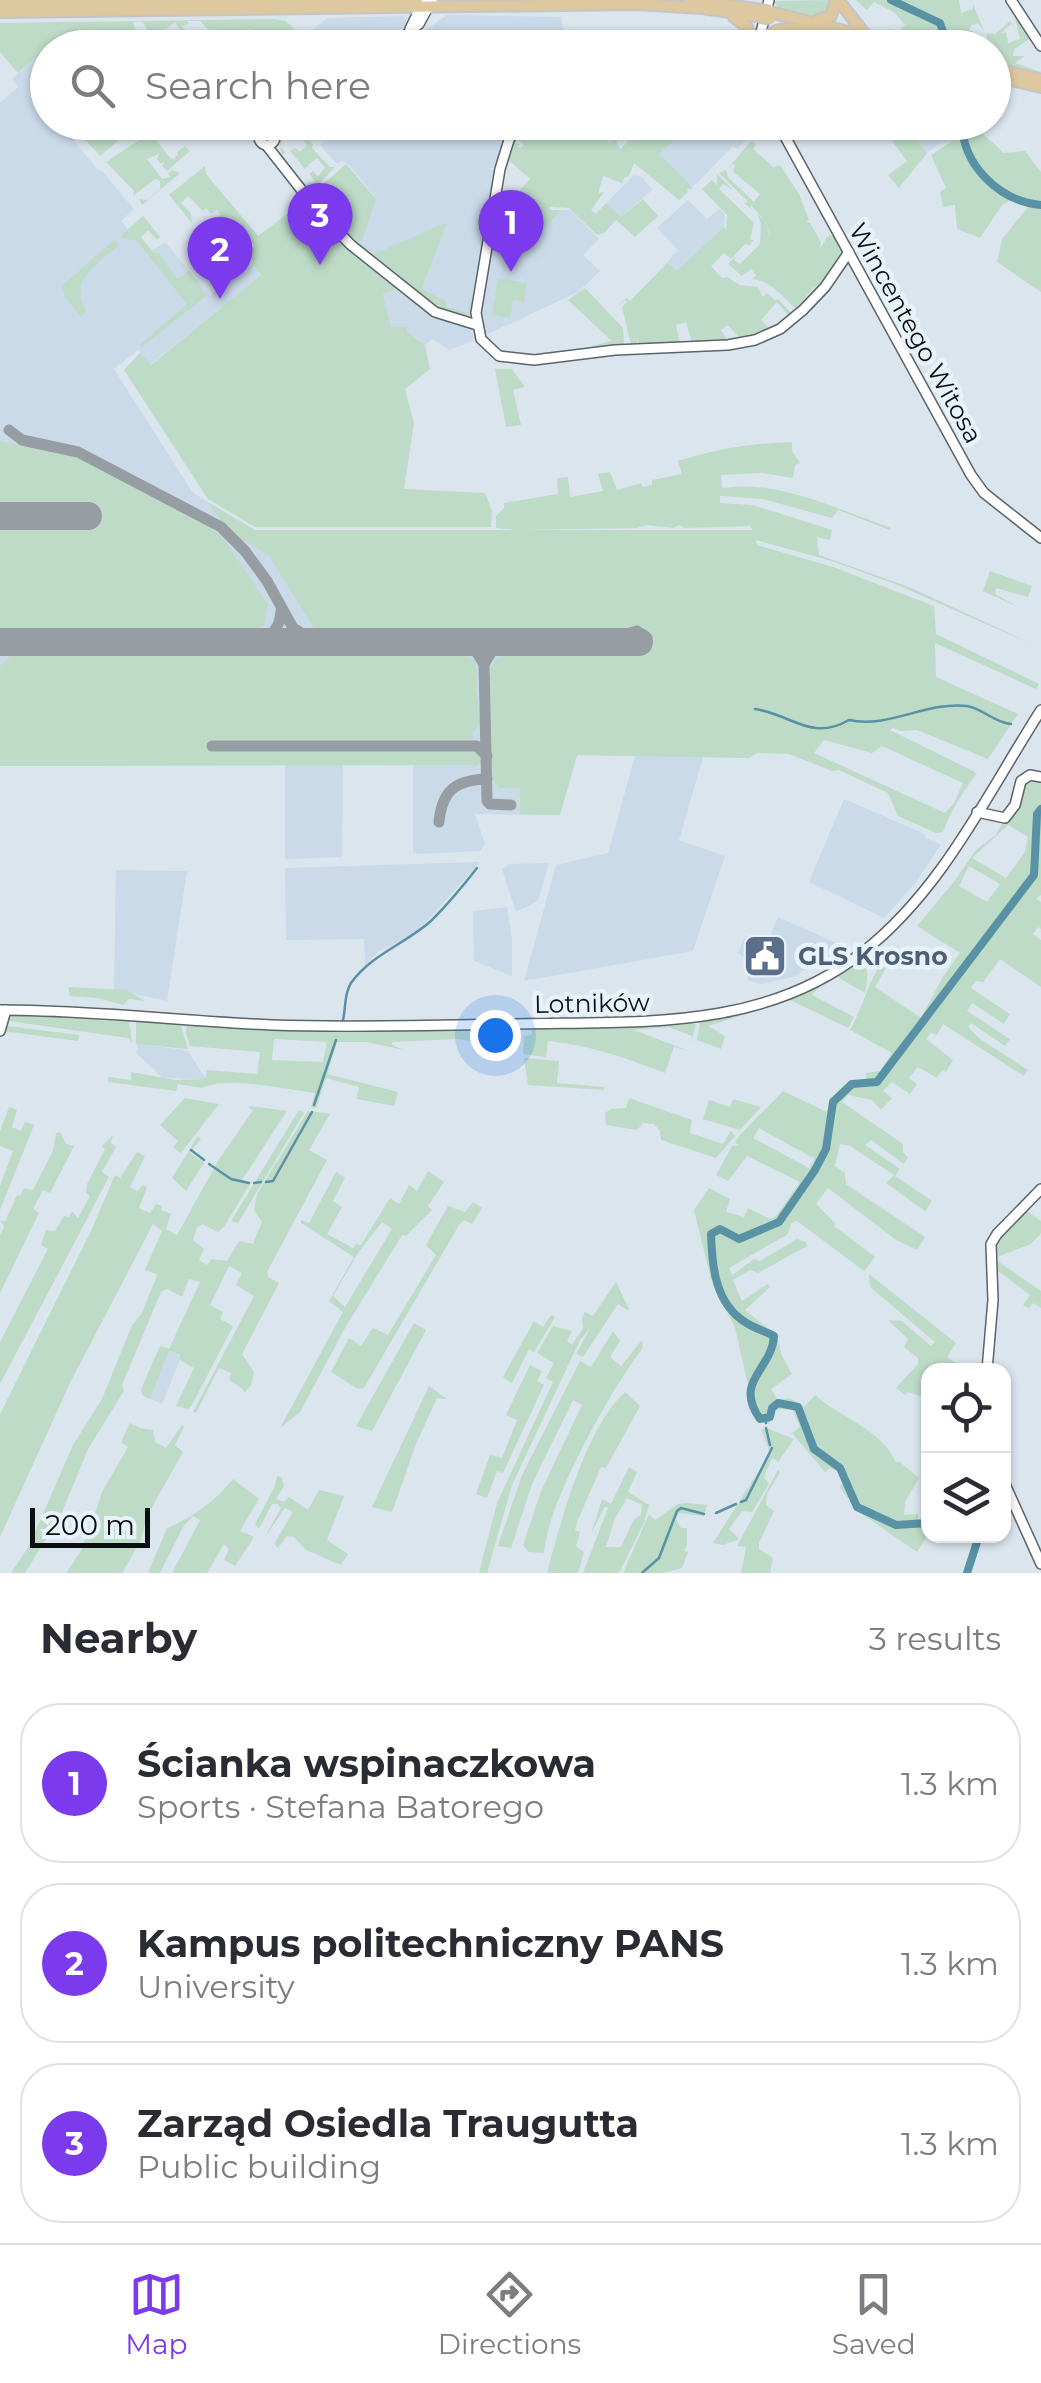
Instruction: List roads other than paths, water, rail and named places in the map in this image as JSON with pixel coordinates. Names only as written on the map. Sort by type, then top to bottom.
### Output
[{"type":"main road","points":[[690,0],[757,13]]},
{"type":"main road","points":[[809,22],[831,16],[837,0]]},
{"type":"main road","points":[[837,0],[862,30]]},
{"type":"main road","points":[[0,8],[395,8],[424,3]]},
{"type":"main road","points":[[0,8],[638,4],[770,11],[842,30]]},
{"type":"main road","points":[[723,11],[748,30]]},
{"type":"main road","points":[[770,11],[820,30]]},
{"type":"main road","points":[[1011,74],[1041,84]]},
{"type":"main road","points":[[1011,79],[1041,84]]},
{"type":"street","points":[[1011,0],[1041,46]]},
{"type":"street","points":[[410,28],[424,3]]},
{"type":"street","points":[[395,8],[409,14],[410,28]]},
{"type":"street","points":[[273,140],[283,164],[339,234],[447,318],[476,322]]},
{"type":"street","points":[[509,140],[500,170],[476,322],[482,339],[499,356],[524,361],[614,350],[751,342],[780,329],[803,310],[825,287],[848,252]]},
{"type":"street","name":"Wincentego Witosa","points":[[788,140],[978,486],[1041,538]]},
{"type":"street","name":"Lotników","points":[[0,1031],[3,1010],[364,1026],[648,1024],[719,1016],[762,1004],[803,988],[860,954],[906,914],[1041,710]]},
{"type":"street","points":[[977,812],[1005,818],[1015,805],[1021,781],[1032,775],[1041,777]]},
{"type":"street","points":[[988,1363],[991,1244],[1041,1188]]},
{"type":"street","points":[[1011,1498],[1041,1564]]},
{"type":"waterway","points":[[891,0],[940,23],[942,30]]},
{"type":"waterway","points":[[965,140],[968,153],[986,178],[1011,196],[1041,205]]},
{"type":"waterway","points":[[755,709],[812,728],[836,726],[849,720],[878,721],[952,706],[967,706],[1011,724]]},
{"type":"waterway","points":[[921,1523],[896,1525],[857,1507],[840,1468],[814,1449],[798,1407],[778,1403],[770,1417],[760,1419],[753,1406],[752,1385],[772,1348],[774,1336],[748,1324],[727,1305],[714,1271],[711,1234],[720,1229],[739,1239],[779,1222],[826,1149],[833,1102],[852,1084],[877,1082],[1034,875],[1037,814],[1041,809]]},
{"type":"waterway","points":[[343,1020],[347,991],[359,973],[431,921],[477,868]]},
{"type":"waterway","points":[[314,1105],[336,1040]]},
{"type":"waterway","points":[[266,1182],[273,1181],[312,1112]]},
{"type":"waterway","points":[[191,1150],[204,1160]]},
{"type":"waterway","points":[[209,1164],[231,1179],[249,1183]]},
{"type":"waterway","points":[[254,1183],[261,1182]]},
{"type":"waterway","points":[[766,1428],[770,1445]]},
{"type":"waterway","points":[[741,1502],[746,1500],[772,1448]]},
{"type":"waterway","points":[[716,1513],[736,1504]]},
{"type":"waterway","points":[[642,1573],[659,1558],[677,1511],[681,1508],[704,1514]]},
{"type":"waterway","points":[[967,1573],[977,1543]]},
{"type":"place","name":"Zarząd Osiedla Traugutta","points":[[320,265]]},
{"type":"place","name":"Ścianka wspinaczkowa","points":[[511,272]]},
{"type":"place","name":"Kampus politechniczny PANS","points":[[220,299]]},
{"type":"place","name":"GLS Krosno","points":[[765,956]]}]
